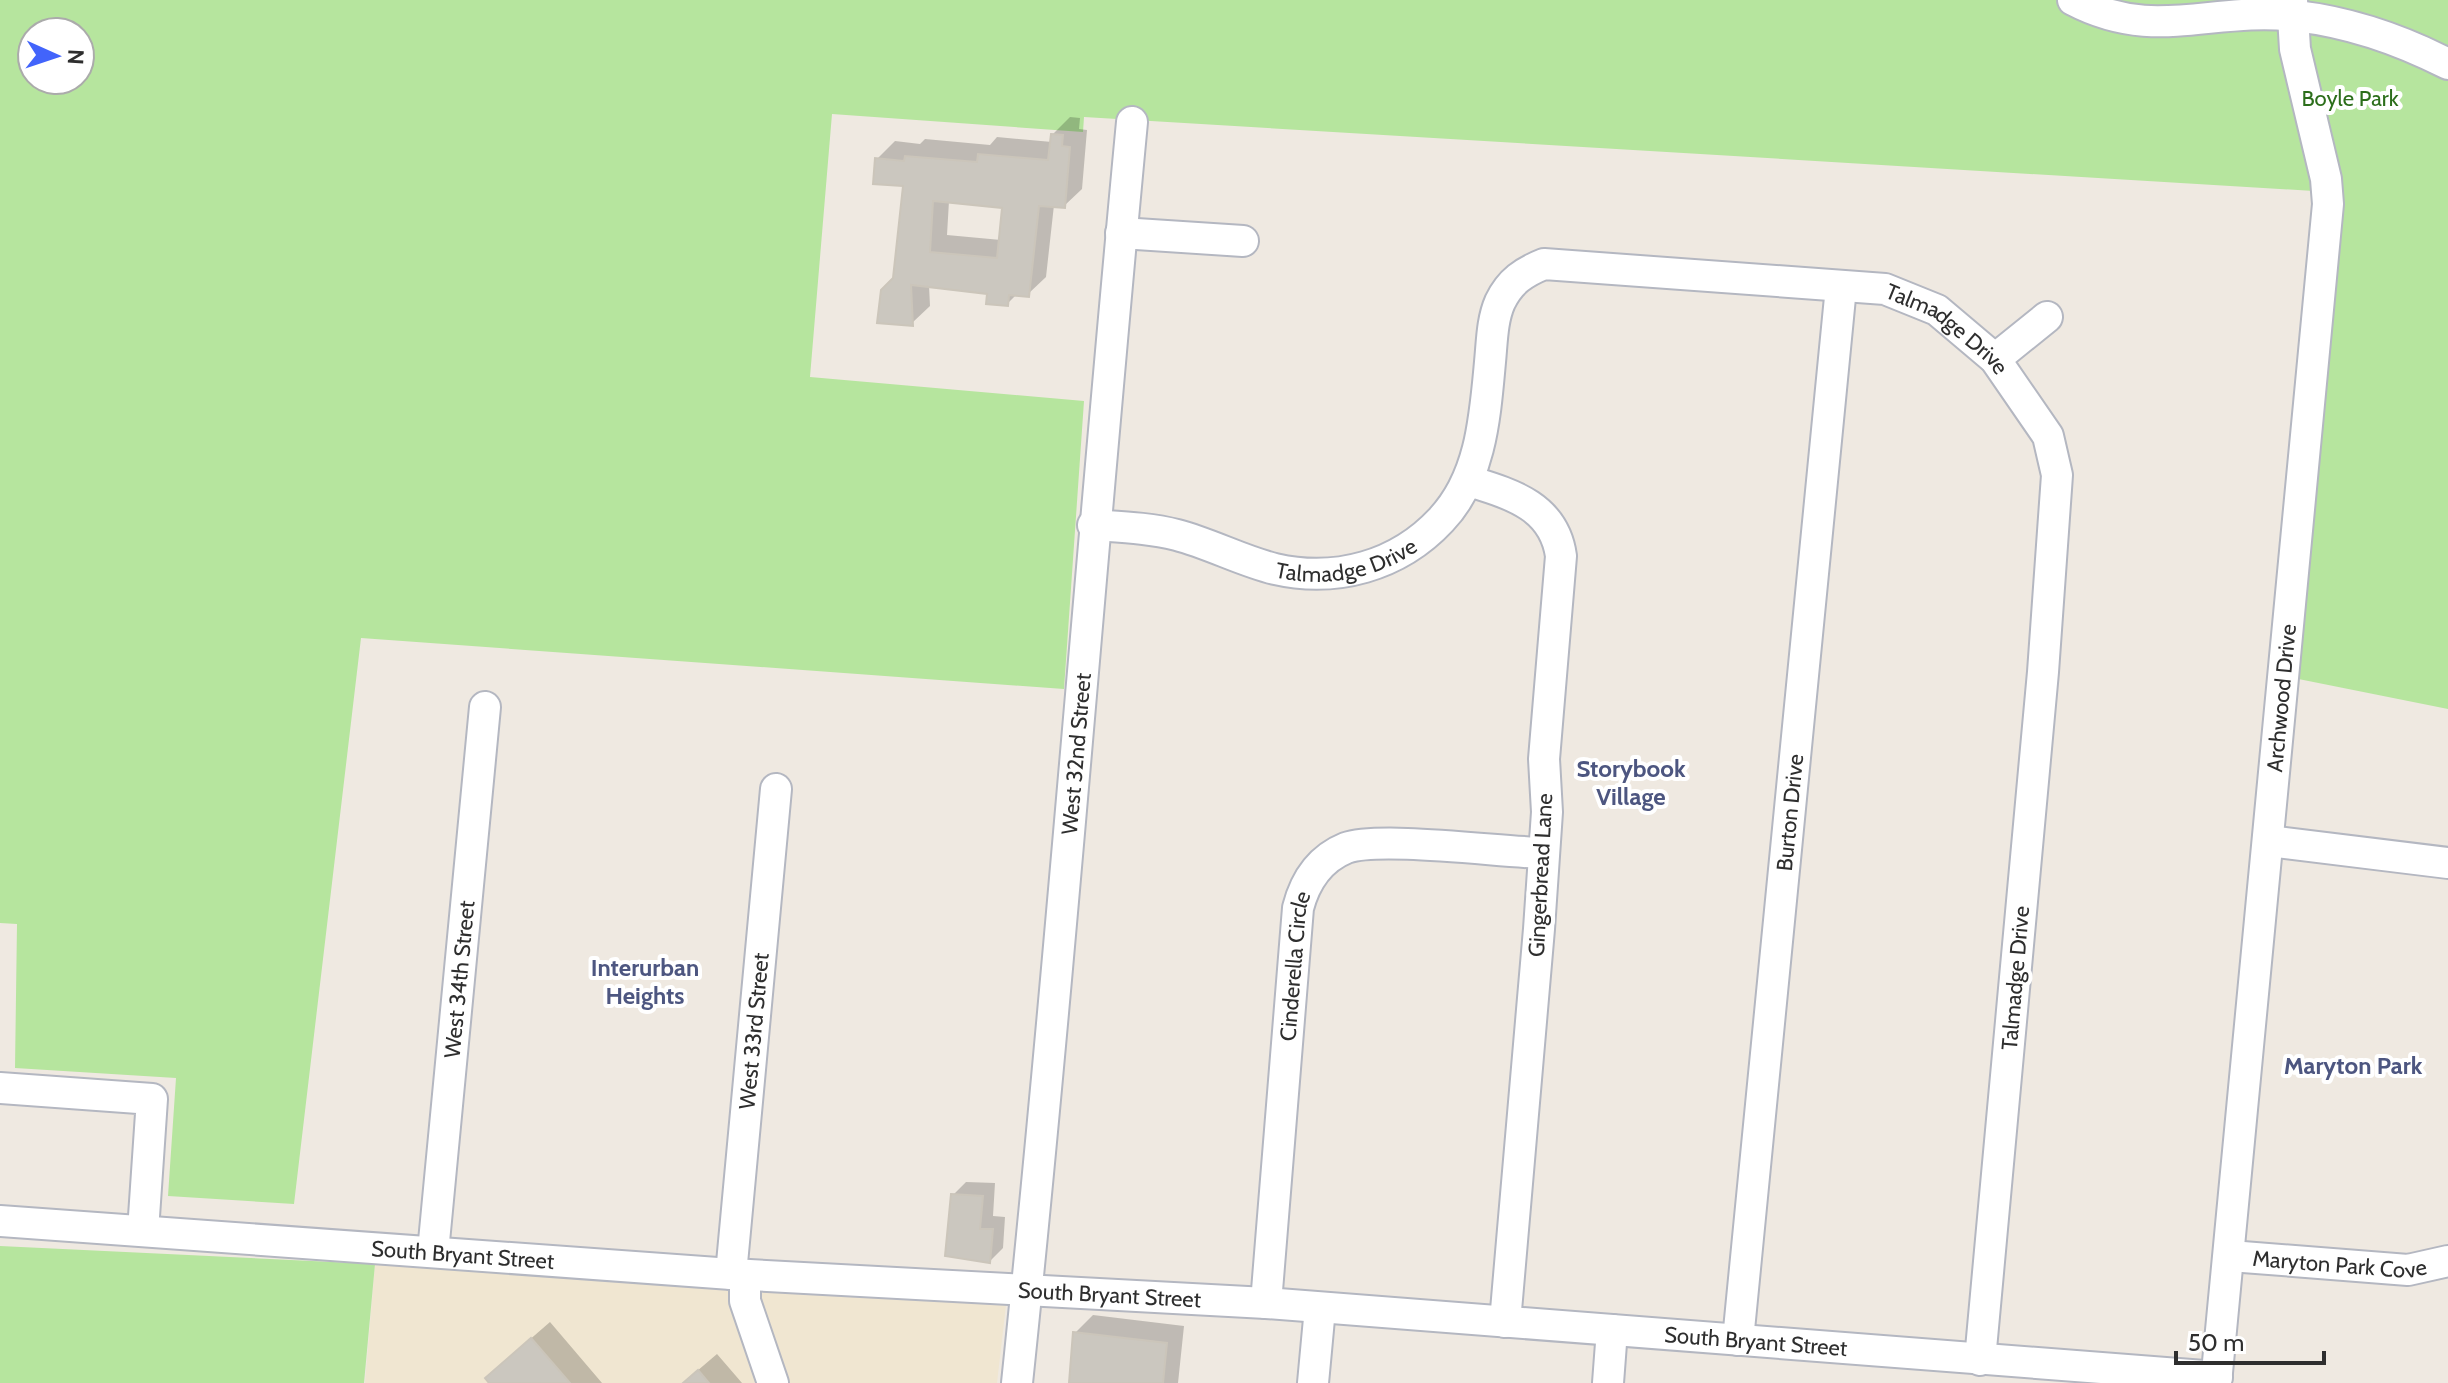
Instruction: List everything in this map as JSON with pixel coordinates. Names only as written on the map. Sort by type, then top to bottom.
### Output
[{"type":"street","points":[[2073,0],[2103,16],[2160,24],[2293,8],[2418,49],[2448,64]]},
{"type":"street","name":"Archwood Drive","points":[[2217,1380],[2328,204],[2326,179],[2295,49],[2293,8]]},
{"type":"street","name":"West 32nd Street","points":[[1017,1383],[1034,1246],[1093,525],[1132,122]]},
{"type":"street","points":[[1121,233],[1243,241]]},
{"type":"street","name":"Talmadge Drive","points":[[1093,525],[1177,535],[1273,568],[1301,574],[1344,573],[1391,558],[1412,546],[1449,512],[1469,481],[1486,405],[1496,313],[1509,287],[1528,270],[1544,264],[1565,263],[1885,289],[1929,305],[1995,359],[2048,436],[2057,475],[2043,672],[1980,1360]]},
{"type":"street","name":"Burton Drive","points":[[1738,1340],[1841,287]]},
{"type":"street","points":[[1995,359],[2047,317]]},
{"type":"street","name":"Gingerbread Lane","points":[[1469,481],[1532,506],[1543,515],[1559,541],[1561,556],[1544,759],[1547,812],[1505,1322]]},
{"type":"street","name":"West 34th Street","points":[[433,1252],[485,707]]},
{"type":"street","name":"West 33rd Street","points":[[773,1383],[738,1274],[776,789]]},
{"type":"street","points":[[2269,841],[2448,863]]},
{"type":"street","name":"Cinderella Circle","points":[[1266,1303],[1298,908],[1309,878],[1332,855],[1363,844],[1543,853]]},
{"type":"street","points":[[0,1088],[152,1099],[143,1231]]},
{"type":"street","name":"South Bryant Street","points":[[0,1221],[738,1274],[1266,1303],[2217,1380]]},
{"type":"street","name":"Maryton Park Cove","points":[[2230,1256],[2408,1270],[2448,1261]]},
{"type":"street","points":[[1313,1383],[1320,1308]]},
{"type":"street","points":[[1608,1383],[1612,1330]]},
{"type":"shaded area","points":[[375,1264],[1006,1305],[997,1383],[365,1383]]},
{"type":"green space","name":"Boyle Park","points":[[0,0],[2448,0],[2448,709],[2284,676],[2314,191],[1084,117],[1083,132],[832,114],[810,377],[1084,401],[1064,689],[361,638],[294,1204],[168,1196],[176,1078],[15,1068],[17,924],[0,923]]},
{"type":"green space","points":[[0,1246],[375,1264],[364,1383],[0,1383]]},
{"type":"building","points":[[1051,134],[1063,135],[1062,146],[1070,147],[1065,208],[1039,206],[1029,297],[1009,295],[1008,306],[986,304],[987,294],[911,285],[913,326],[877,323],[881,290],[893,278],[903,186],[873,184],[875,158],[904,161],[905,156],[977,162],[978,154],[1048,160]],"holes":[[[933,201],[1002,208],[997,258],[930,252]]]},
{"type":"building","points":[[951,1194],[983,1196],[980,1229],[993,1229],[990,1263],[945,1256]]},
{"type":"building","points":[[1073,1332],[1167,1343],[1163,1383],[1069,1383]]},
{"type":"building","points":[[531,1338],[570,1383],[489,1383],[485,1378]]},
{"type":"building","points":[[698,1370],[709,1383],[683,1383]]},
{"type":"district","name":"Storybook Village","points":[[1631,783]]},
{"type":"district","name":"Interurban Heights","points":[[645,982]]},
{"type":"district","name":"Maryton Park","points":[[2353,1066]]}]
